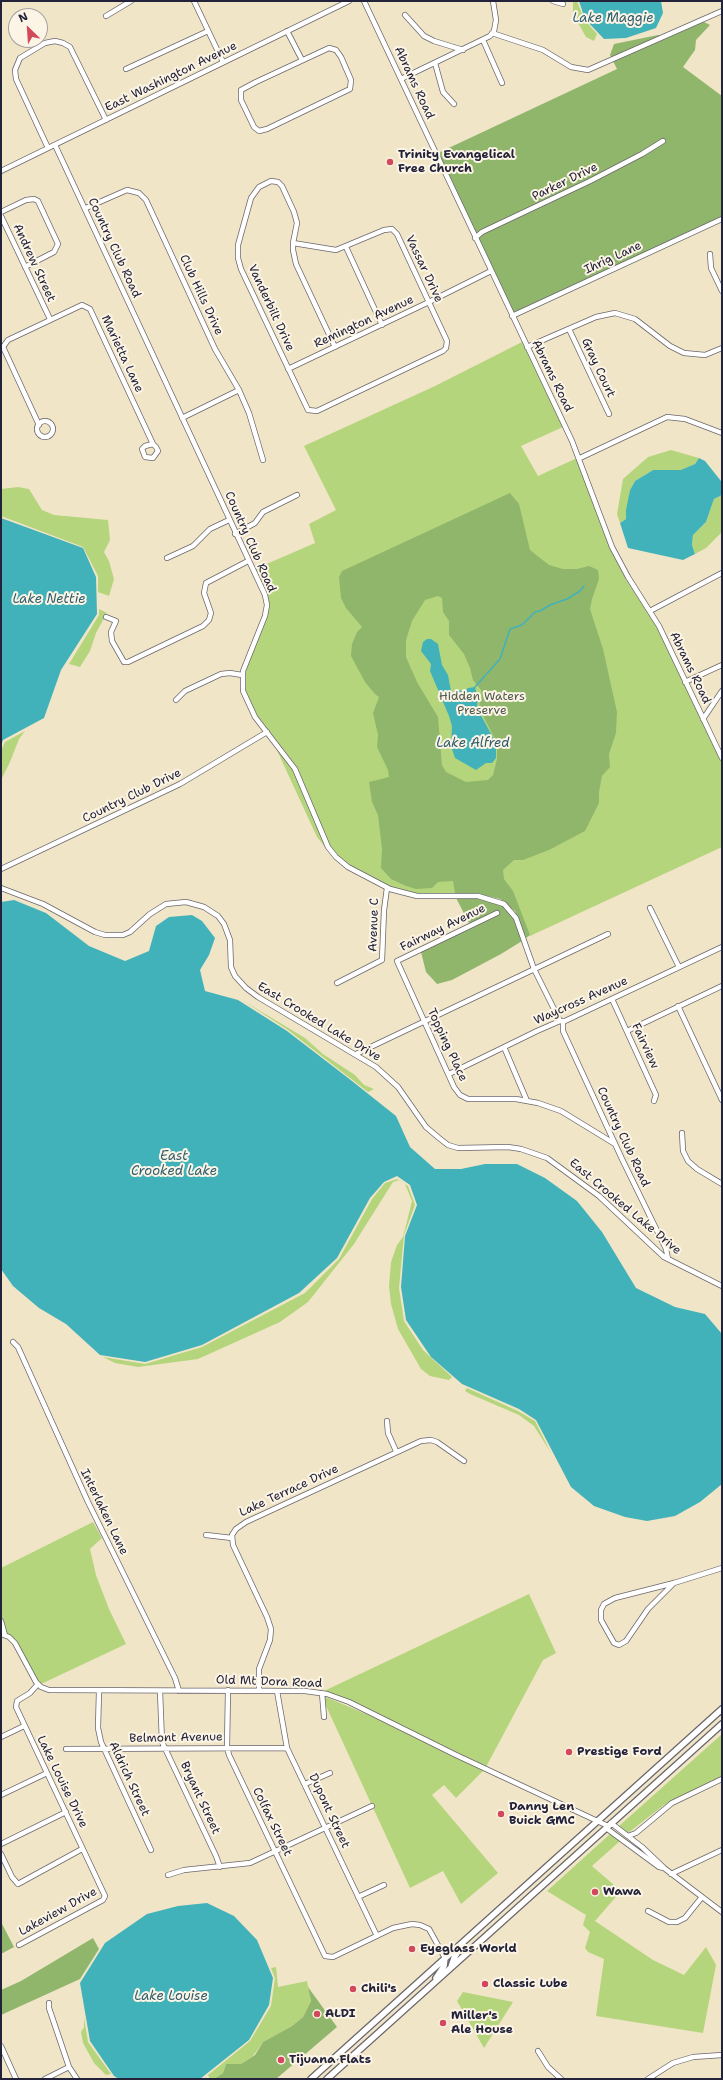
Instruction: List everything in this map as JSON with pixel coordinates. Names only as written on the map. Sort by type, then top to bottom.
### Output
[{"type":"main road","points":[[311,2079],[722,1709]]},
{"type":"main road","points":[[327,2079],[722,1724]]},
{"type":"main road","points":[[451,1967],[454,1958],[465,1940]]},
{"type":"main road","points":[[431,1985],[444,1966],[445,1958]]},
{"type":"street","points":[[106,16],[132,1]]},
{"type":"street","points":[[194,1],[223,62]]},
{"type":"street","name":"East Washington Avenue","points":[[1,171],[349,1]]},
{"type":"street","name":"Abrams Road","points":[[364,1],[580,458],[612,547],[628,577],[650,611],[722,758]]},
{"type":"street","points":[[401,79],[483,40],[492,33],[496,20],[493,1]]},
{"type":"street","points":[[553,1],[563,4]]},
{"type":"street","points":[[492,33],[543,50],[571,67],[588,70],[722,11]]},
{"type":"street","points":[[405,15],[424,36],[434,41],[463,50]]},
{"type":"street","points":[[126,69],[208,31]]},
{"type":"street","points":[[287,31],[302,60]]},
{"type":"street","points":[[483,40],[502,82]]},
{"type":"street","points":[[48,148],[16,80],[15,70],[20,58],[45,44],[55,41],[70,47],[106,120]]},
{"type":"street","points":[[326,49],[336,50],[351,80],[351,86],[347,91],[268,129],[256,130],[241,100],[241,90],[302,60],[326,49]]},
{"type":"street","points":[[435,63],[443,92],[449,101],[454,104]]},
{"type":"street","name":"Parker Drive","points":[[475,238],[482,232],[522,214],[642,154],[663,141]]},
{"type":"street","name":"Country Club Road","points":[[55,145],[86,208],[235,534],[265,596],[265,616],[247,658],[242,675],[244,696],[266,732],[295,769],[328,847],[336,857],[348,866],[386,888],[417,896],[478,896],[500,901],[509,908],[516,918],[534,969],[561,1021],[563,1030],[615,1144],[666,1249],[668,1259]]},
{"type":"street","name":"Vanderbilt Drive","points":[[335,347],[296,264],[293,243],[296,218],[282,186],[274,181],[259,187],[251,198],[238,245],[238,258],[241,269],[306,408],[314,412],[443,351],[446,348]]},
{"type":"street","name":"Club Hills Drive","points":[[86,208],[123,191],[136,191],[142,196],[215,349],[239,390],[249,413],[263,460]]},
{"type":"street","points":[[1,212],[26,200],[34,199],[38,201],[58,244],[54,252],[25,267]]},
{"type":"street","name":"Andrew Street","points":[[1,216],[50,319]]},
{"type":"street","name":"Ihrig Lane","points":[[512,316],[722,219]]},
{"type":"street","name":"Vassar Drive","points":[[293,243],[332,250],[346,247],[384,230],[392,229],[397,234],[446,338],[446,348]]},
{"type":"street","points":[[346,247],[382,325]]},
{"type":"street","points":[[710,254],[711,268],[722,291]]},
{"type":"street","name":"Remington Avenue","points":[[288,369],[382,325],[491,271]]},
{"type":"street","name":"Marietta Lane","points":[[39,424],[3,347],[8,340],[77,306],[82,305],[90,309],[153,444]]},
{"type":"street","points":[[527,347],[603,314],[622,314],[635,319],[670,346],[684,353],[700,356],[722,348]]},
{"type":"street","name":"Gray Court","points":[[569,329],[609,414]]},
{"type":"street","points":[[182,418],[239,390]]},
{"type":"street","points":[[580,458],[667,417],[685,418],[722,433]]},
{"type":"street","points":[[235,534],[254,524],[263,512],[297,496]]},
{"type":"street","points":[[167,558],[193,546],[210,530],[229,520]]},
{"type":"street","points":[[106,617],[116,620],[112,632],[112,641],[124,662],[128,662],[203,626],[209,620],[211,613],[204,593],[206,583],[248,561]]},
{"type":"street","points":[[650,611],[722,573]]},
{"type":"street","points":[[685,682],[722,665]]},
{"type":"street","points":[[176,700],[185,691],[221,674],[230,673],[242,675]]},
{"type":"street","points":[[703,719],[722,691]]},
{"type":"street","name":"Country Club Drive","points":[[1,869],[180,784],[266,732]]},
{"type":"street","name":"East Crooked Lake Drive","points":[[1,888],[43,904],[95,932],[106,935],[123,935],[130,932],[150,914],[166,904],[186,902],[204,907],[218,916],[224,924],[230,940],[231,967],[246,988],[258,998],[356,1054],[388,1077],[408,1100],[426,1126],[448,1145],[458,1148],[508,1147],[521,1149],[547,1158],[599,1196],[668,1259],[722,1286]]},
{"type":"street","name":"Avenue C","points":[[336,983],[382,960],[386,888]]},
{"type":"street","points":[[650,908],[679,967]]},
{"type":"street","name":"Fairway Avenue","points":[[397,961],[497,913]]},
{"type":"street","points":[[356,1054],[608,934]]},
{"type":"street","name":"Waycross Avenue","points":[[449,1074],[504,1047],[612,999],[722,947]]},
{"type":"street","name":"Topping Place","points":[[397,961],[457,1091],[463,1097],[527,1101],[566,1114],[615,1144]]},
{"type":"street","points":[[627,1031],[722,986]]},
{"type":"street","name":"Fairview","points":[[612,999],[656,1094],[654,1101]]},
{"type":"street","points":[[678,1006],[722,1100]]},
{"type":"street","points":[[504,1047],[527,1101]]},
{"type":"street","points":[[682,1134],[683,1151],[688,1161],[697,1169],[722,1184]]},
{"type":"street","name":"Interlaken Lane","points":[[13,1342],[18,1347],[88,1502],[175,1678],[179,1690]]},
{"type":"street","points":[[387,1421],[388,1433],[396,1452]]},
{"type":"street","name":"Lake Terrace Drive","points":[[232,1538],[236,1529],[246,1522],[421,1441],[431,1440],[442,1445],[464,1461]]},
{"type":"street","points":[[206,1535],[232,1538],[237,1556],[267,1617],[271,1629],[270,1640],[259,1669],[259,1691]]},
{"type":"street","points":[[674,1584],[648,1609],[626,1641],[619,1645],[614,1643],[601,1620],[601,1610],[604,1604],[615,1598],[674,1584],[722,1568]]},
{"type":"street","points":[[1,1621],[3,1635],[16,1643],[38,1684]]},
{"type":"street","name":"Old Mt Dora Road","points":[[38,1684],[44,1688],[59,1691],[228,1690],[322,1692],[349,1702],[456,1755],[608,1826]]},
{"type":"street","name":"Lake Louise Drive","points":[[38,1684],[30,1693],[16,1702],[16,1707],[82,1849],[106,1896]]},
{"type":"street","name":"Colfax Street","points":[[228,1690],[227,1747],[231,1761],[326,1956],[333,1957],[377,1936]]},
{"type":"street","name":"Aldrich Street","points":[[99,1691],[98,1728],[103,1748],[150,1850]]},
{"type":"street","name":"Bryant Street","points":[[160,1691],[162,1742],[220,1867]]},
{"type":"street","name":"Dupont Street","points":[[277,1691],[287,1748],[377,1936]]},
{"type":"street","points":[[322,1692],[324,1717]]},
{"type":"street","points":[[1,1737],[24,1726]]},
{"type":"street","name":"Belmont Avenue","points":[[66,1749],[227,1747],[287,1748]]},
{"type":"street","points":[[1,1795],[47,1773]]},
{"type":"street","points":[[305,1784],[330,1773]]},
{"type":"street","points":[[628,1836],[636,1833],[664,1808],[722,1779]]},
{"type":"street","points":[[168,1874],[184,1870],[250,1863],[372,1806]]},
{"type":"street","points":[[1,1844],[66,1812]]},
{"type":"street","points":[[608,1826],[628,1836],[671,1874],[722,1912]]},
{"type":"street","points":[[608,1826],[640,1853],[659,1867],[664,1868]]},
{"type":"street","points":[[1,1854],[12,1877],[18,1884],[82,1849]]},
{"type":"street","points":[[640,1853],[644,1849]]},
{"type":"street","points":[[671,1874],[722,1850]]},
{"type":"street","points":[[358,1897],[384,1885]]},
{"type":"street","name":"Lakeview Drive","points":[[19,1945],[103,1900],[106,1896]]},
{"type":"street","points":[[648,1911],[669,1922],[677,1922],[685,1918],[702,1897]]},
{"type":"street","points":[[377,1936],[402,1925],[420,1925],[432,1934],[445,1958]]},
{"type":"street","points":[[49,2002],[49,2008],[69,2067],[77,2079]]},
{"type":"street","points":[[1,2046],[16,2079]]},
{"type":"street","points":[[538,2051],[548,2067],[561,2079]]},
{"type":"street","points":[[648,2079],[673,2062],[693,2057],[722,2055]]},
{"type":"street","points":[[45,2079],[69,2067]]},
{"type":"green space","points":[[573,1],[577,1],[584,19],[597,34],[594,41],[586,37],[573,14]]},
{"type":"green space","points":[[698,19],[710,25],[696,40],[695,50],[683,67],[722,96],[722,222],[701,226],[515,316],[438,153],[617,69],[610,55],[614,44],[658,35],[669,35]]},
{"type":"green space","name":"Hidden Waters Preserve","points":[[522,342],[563,427],[521,446],[538,476],[577,458],[610,548],[626,579],[657,627],[722,763],[722,847],[530,936],[507,887],[455,889],[455,893],[417,894],[390,887],[361,873],[337,855],[330,846],[297,767],[257,715],[245,691],[245,671],[269,605],[255,569],[315,543],[309,524],[336,510],[304,446],[435,386]]},
{"type":"green space","points":[[671,450],[699,458],[695,464],[681,471],[653,470],[635,481],[630,490],[626,519],[620,523],[617,514],[623,479],[648,457]]},
{"type":"green space","points":[[18,487],[29,489],[42,510],[54,515],[108,520],[110,540],[104,552],[109,561],[114,579],[109,596],[98,592],[98,576],[83,547],[1,516],[1,489]]},
{"type":"green space","points":[[510,493],[519,504],[530,550],[549,565],[563,569],[577,569],[589,566],[598,570],[599,579],[590,609],[603,649],[617,712],[616,733],[609,754],[610,767],[602,776],[599,792],[599,803],[585,831],[549,850],[523,860],[514,860],[503,870],[504,879],[513,891],[530,935],[526,938],[515,911],[500,899],[478,894],[455,893],[453,881],[438,882],[432,888],[416,889],[391,879],[381,868],[382,849],[378,815],[372,802],[369,782],[389,777],[388,770],[377,747],[378,735],[373,713],[379,697],[365,682],[351,656],[352,644],[357,632],[362,627],[346,608],[341,598],[339,577],[342,571]],"holes":[[[438,596],[442,598],[443,612],[449,621],[449,635],[464,654],[473,680],[481,690],[482,697],[480,699],[479,708],[497,743],[497,759],[493,775],[488,780],[466,782],[446,772],[442,765],[438,717],[417,682],[406,657],[406,640],[412,621],[425,600]]]},
{"type":"green space","points":[[722,495],[722,532],[706,548],[695,554],[692,545],[693,535],[706,522],[714,499]]},
{"type":"green space","points":[[99,609],[107,613],[96,633],[90,651],[80,667],[69,664],[99,615]]},
{"type":"green space","points":[[25,731],[19,739],[1,780],[1,751],[5,742]]},
{"type":"green space","points":[[275,746],[293,770],[326,848],[317,837]]},
{"type":"green space","points":[[456,898],[478,898],[503,906],[514,919],[522,941],[452,980],[437,984],[426,972],[421,952],[461,931],[469,923]]},
{"type":"green space","points":[[242,1000],[305,1038],[323,1054],[355,1075],[364,1085],[374,1089],[368,1092],[288,1030]]},
{"type":"green space","points":[[397,1179],[399,1180],[393,1182],[354,1244],[308,1302],[280,1322],[198,1359],[138,1367],[115,1363],[103,1357],[145,1364],[202,1347],[305,1293],[339,1259],[372,1199],[385,1183]]},
{"type":"green space","points":[[405,1184],[408,1186],[415,1205],[404,1235],[399,1288],[404,1321],[423,1350],[452,1377],[449,1380],[430,1376],[421,1369],[398,1329],[391,1304],[389,1286],[391,1262],[397,1245],[403,1237],[412,1201]]},
{"type":"green space","points":[[467,1388],[518,1411],[535,1421],[551,1453],[534,1426],[519,1415],[470,1394],[465,1391]]},
{"type":"green space","points":[[93,1522],[102,1538],[90,1549],[96,1575],[109,1609],[126,1644],[41,1684],[35,1677],[17,1641],[6,1633],[1,1624],[1,1568]]},
{"type":"green space","points":[[529,1594],[556,1653],[543,1660],[486,1767],[350,1700],[324,1691]]},
{"type":"green space","points":[[321,1695],[371,1716],[484,1770],[456,1798],[444,1785],[432,1795],[498,1873],[461,1904],[443,1871],[410,1888]]},
{"type":"green space","points":[[722,1734],[722,1776],[664,1805],[628,1833],[619,1826]]},
{"type":"green space","points":[[610,1834],[620,1841],[592,1866],[621,1891],[595,1921],[653,1960],[684,1975],[706,1947],[716,1965],[703,2033],[596,2016],[604,1959],[588,1952],[585,1948],[590,1932],[583,1925],[586,1915],[547,1891]]},
{"type":"green space","points":[[1,1922],[14,1947],[1,1954]]},
{"type":"green space","points":[[93,1938],[99,1949],[80,1979],[1,2015],[1,1990],[21,1981]]},
{"type":"green space","points":[[276,1967],[278,1987],[307,1981],[311,2001],[303,2017],[292,2026],[263,2042],[253,2056],[241,2064],[226,2064],[223,2073],[214,2079],[210,2079],[208,2075],[250,2041],[271,2006],[275,1978],[271,1968]]},
{"type":"green space","points":[[308,1987],[337,2027],[276,2079],[214,2079],[223,2073],[226,2064],[241,2064],[255,2055],[263,2042],[292,2026],[303,2017],[311,2001]]},
{"type":"green space","points":[[463,1992],[513,2002],[484,2048],[457,2001]]},
{"type":"green space","points":[[84,2017],[88,2042],[111,2074],[106,2075],[94,2063],[83,2043],[81,2032],[84,2027]]},
{"type":"water","name":"Lake Maggie","points":[[579,1],[661,1],[663,13],[656,28],[626,38],[604,39],[585,19]]},
{"type":"water","points":[[699,458],[705,461],[721,481],[722,495],[714,499],[706,522],[693,535],[692,545],[695,554],[683,560],[628,548],[620,523],[626,519],[626,510],[630,490],[635,481],[653,470],[681,470],[695,464]]},
{"type":"water","name":"Lake Nettie","points":[[1,518],[83,548],[96,577],[97,614],[61,670],[44,718],[3,740],[1,746]]},
{"type":"water","name":"Lake Alfred","points":[[427,639],[431,639],[438,644],[442,665],[448,675],[451,691],[459,697],[459,690],[464,692],[468,688],[475,687],[478,699],[477,708],[496,743],[496,758],[492,763],[486,763],[476,770],[455,758],[451,746],[452,726],[449,716],[430,671],[431,664],[421,651],[423,642]]},
{"type":"water","name":"East Crooked Lake","points":[[14,900],[46,913],[89,946],[125,961],[149,951],[156,926],[169,917],[192,915],[202,921],[215,938],[209,955],[200,970],[205,991],[238,1000],[287,1031],[352,1081],[396,1116],[410,1147],[435,1169],[461,1169],[485,1164],[517,1164],[545,1178],[577,1201],[602,1232],[636,1288],[675,1307],[705,1314],[722,1334],[722,1484],[700,1502],[675,1516],[647,1521],[625,1517],[594,1506],[571,1487],[536,1420],[519,1409],[462,1384],[431,1357],[406,1320],[401,1287],[405,1236],[417,1205],[410,1185],[397,1176],[384,1182],[370,1198],[337,1258],[299,1293],[202,1345],[145,1362],[100,1355],[66,1324],[39,1308],[13,1286],[1,1269],[1,902]]},
{"type":"water","name":"Lake Louise","points":[[207,1903],[234,1916],[257,1940],[273,1978],[269,2005],[249,2040],[200,2079],[119,2079],[114,2076],[90,2041],[80,1983],[105,1943],[147,1914],[178,1906]]},
{"type":"waterway","points":[[475,687],[500,659],[510,629],[522,625],[535,612],[567,599],[580,591],[584,586]]},
{"type":"place","name":"Trinity Evangelical Free Church","points":[[390,162]]},
{"type":"place","name":"Prestige Ford","points":[[569,1752]]},
{"type":"place","name":"Danny Len Buick GMC","points":[[501,1814]]},
{"type":"place","name":"Wawa","points":[[595,1892]]},
{"type":"place","name":"Eyeglass World","points":[[412,1949]]},
{"type":"place","name":"Classic Lube","points":[[485,1984]]},
{"type":"place","name":"Chili's","points":[[353,1989]]},
{"type":"place","name":"ALDI","points":[[317,2014]]},
{"type":"place","name":"Miller's Ale House","points":[[443,2023]]},
{"type":"place","name":"Tijuana Flats","points":[[281,2060]]}]
